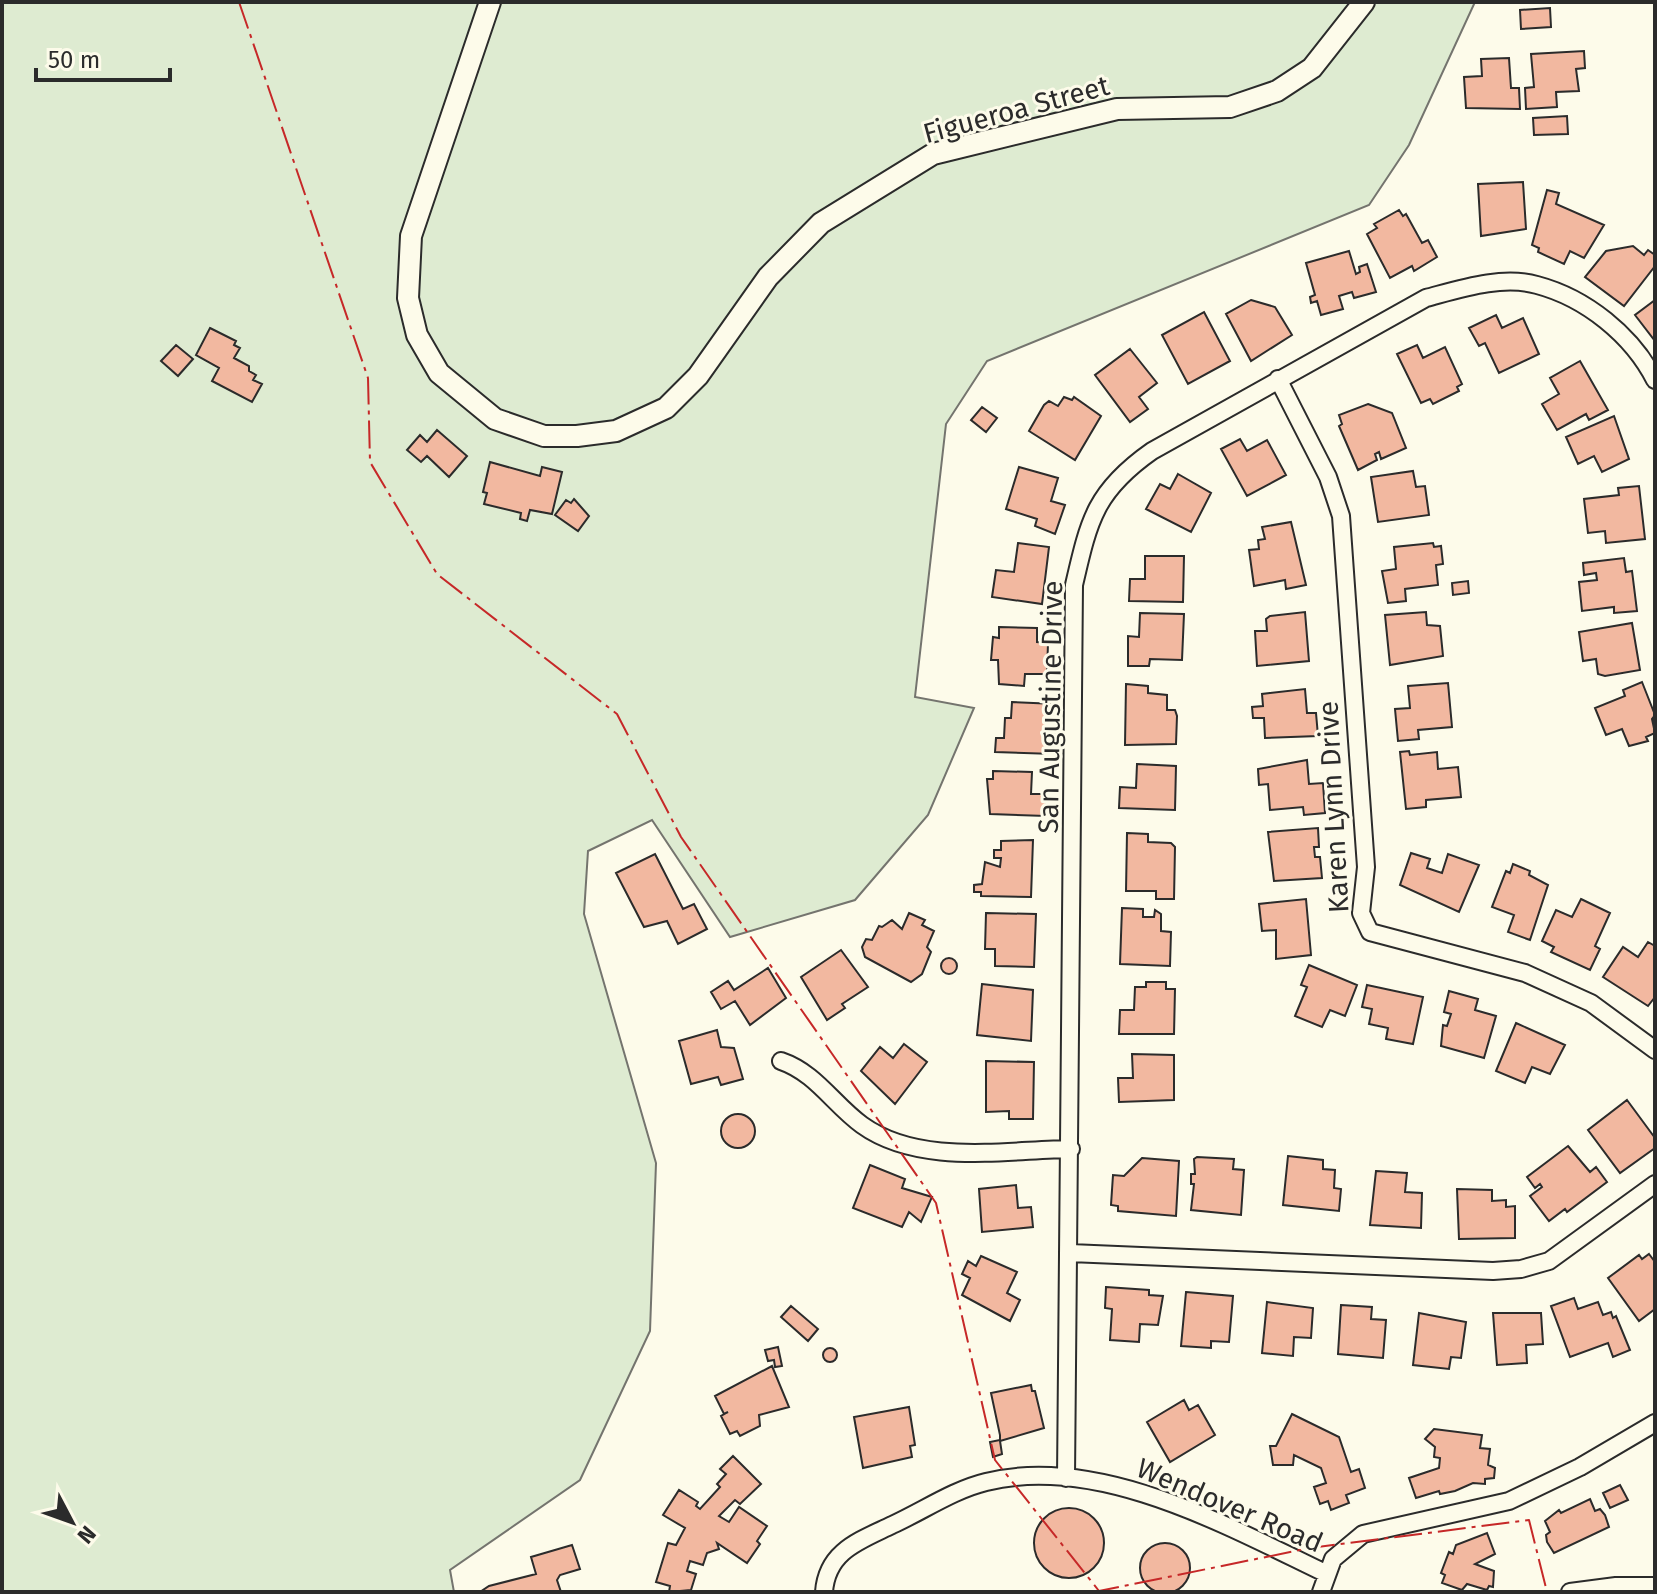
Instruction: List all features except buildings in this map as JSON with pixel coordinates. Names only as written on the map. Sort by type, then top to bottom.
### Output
[{"type":"street","name":"Figueroa Street","points":[[490,2],[411,236],[408,298],[417,335],[439,373],[495,419],[544,436],[616,431],[666,408],[698,376],[768,277],[821,223],[933,154],[1117,109],[1230,107],[1277,91],[1312,68],[1364,2]]},
{"type":"street","name":"San Augustine Drive","points":[[1066,1478],[1074,585],[1093,514],[1120,474],[1152,451],[1426,298],[1473,285],[1535,284],[1587,305],[1620,334],[1655,380]]},
{"type":"street","name":"Karen Lynn Drive","points":[[1278,379],[1328,477],[1341,516],[1366,867],[1364,924],[1379,937],[1473,957],[1560,987],[1602,1010],[1655,1050]]},
{"type":"street","points":[[781,1061],[802,1068],[860,1124],[901,1146],[934,1151],[1071,1149]]},
{"type":"street","points":[[1070,1253],[1493,1271],[1521,1269],[1549,1261],[1655,1184]]},
{"type":"street","points":[[1321,1592],[1325,1573],[1348,1543],[1363,1534],[1509,1501],[1580,1467],[1655,1423]]},
{"type":"street","name":"Wendover Road","points":[[824,1592],[830,1566],[850,1545],[955,1494],[984,1482],[1007,1479],[1066,1478],[1149,1496],[1325,1573]]},
{"type":"street","points":[[1570,1592],[1616,1586],[1655,1586]]},
{"type":"green space","points":[[2,2],[1475,2],[1409,145],[1369,205],[987,361],[946,424],[915,697],[974,708],[928,815],[855,900],[730,937],[652,820],[588,851],[584,914],[656,1163],[650,1331],[580,1480],[450,1570],[454,1592],[2,1592]]},
{"type":"power","points":[[239,2],[368,378],[370,462],[437,574],[617,714],[681,837],[936,1203],[995,1460],[1099,1591],[1310,1548],[1529,1520],[1547,1592]]}]
